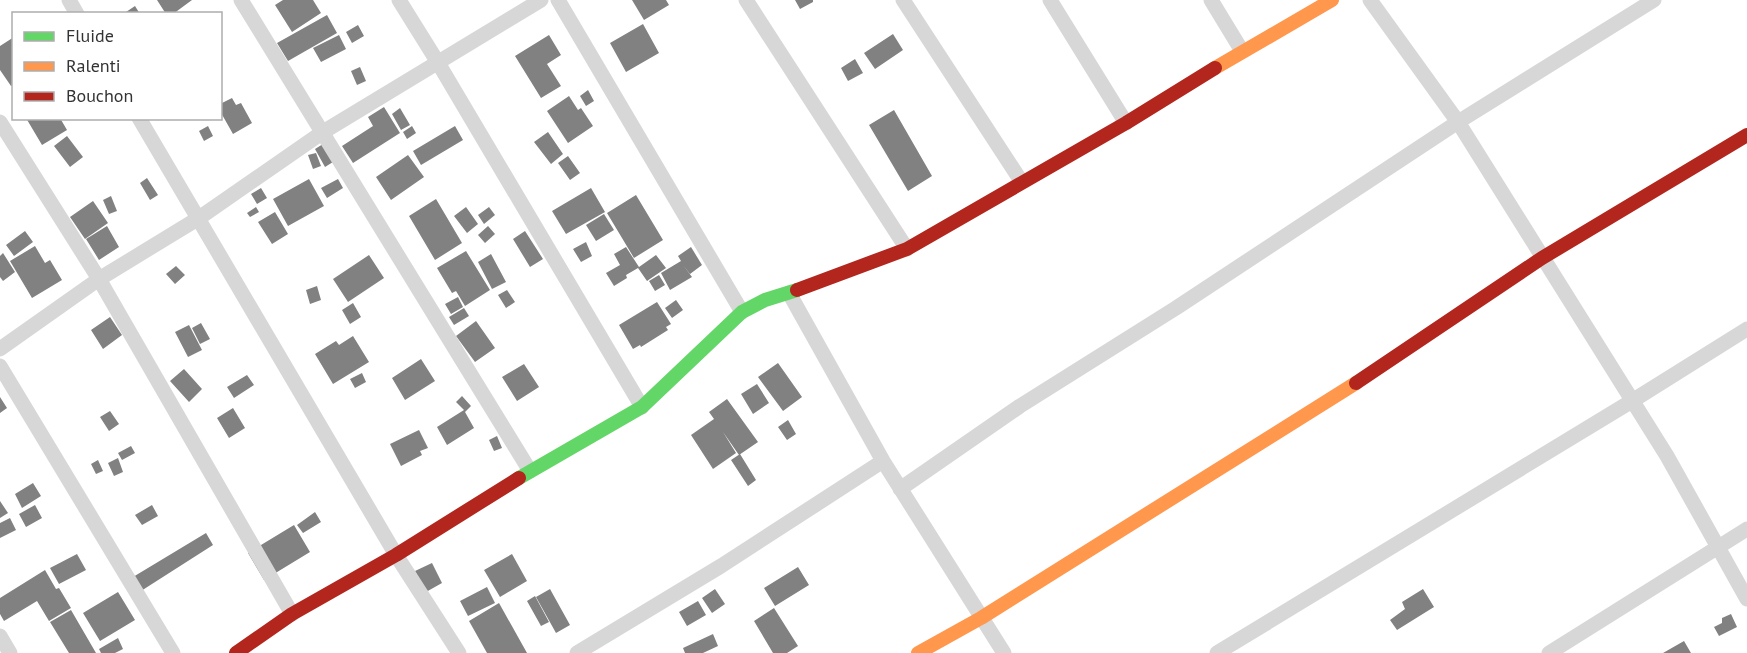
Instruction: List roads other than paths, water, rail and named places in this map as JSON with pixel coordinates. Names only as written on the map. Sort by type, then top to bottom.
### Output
[{"type":"street","points":[[241,0],[530,471]]},
{"type":"street","points":[[399,0],[642,407]]},
{"type":"street","points":[[0,349],[99,279],[199,218],[323,132],[541,0]]},
{"type":"street","points":[[558,0],[742,312]]},
{"type":"street","points":[[746,0],[907,249]]},
{"type":"street","points":[[903,0],[1021,181]]},
{"type":"street","points":[[1050,0],[1126,123]]},
{"type":"street","points":[[1211,0],[1242,51]]},
{"type":"street","points":[[236,653],[292,614],[396,555],[472,510],[530,471],[642,407],[742,312],[765,300],[907,249],[1021,181],[1126,123],[1242,51],[1332,0]]},
{"type":"street","points":[[1370,0],[1458,122],[1632,401],[1747,599]]},
{"type":"street","points":[[900,489],[1020,406],[1176,308],[1458,122],[1654,0]]},
{"type":"street","points":[[140,120],[396,555],[459,653]]},
{"type":"street","points":[[0,122],[99,279],[292,614]]},
{"type":"street","points":[[918,653],[981,618],[1352,386],[1542,258],[1747,135]]},
{"type":"street","points":[[789,292],[883,461],[1004,653]]},
{"type":"street","points":[[1217,653],[1747,329]]},
{"type":"street","points":[[0,366],[173,653]]},
{"type":"street","points":[[577,653],[721,566],[883,461]]},
{"type":"street","points":[[1549,653],[1747,529]]},
{"type":"street","points":[[0,636],[10,653]]}]
